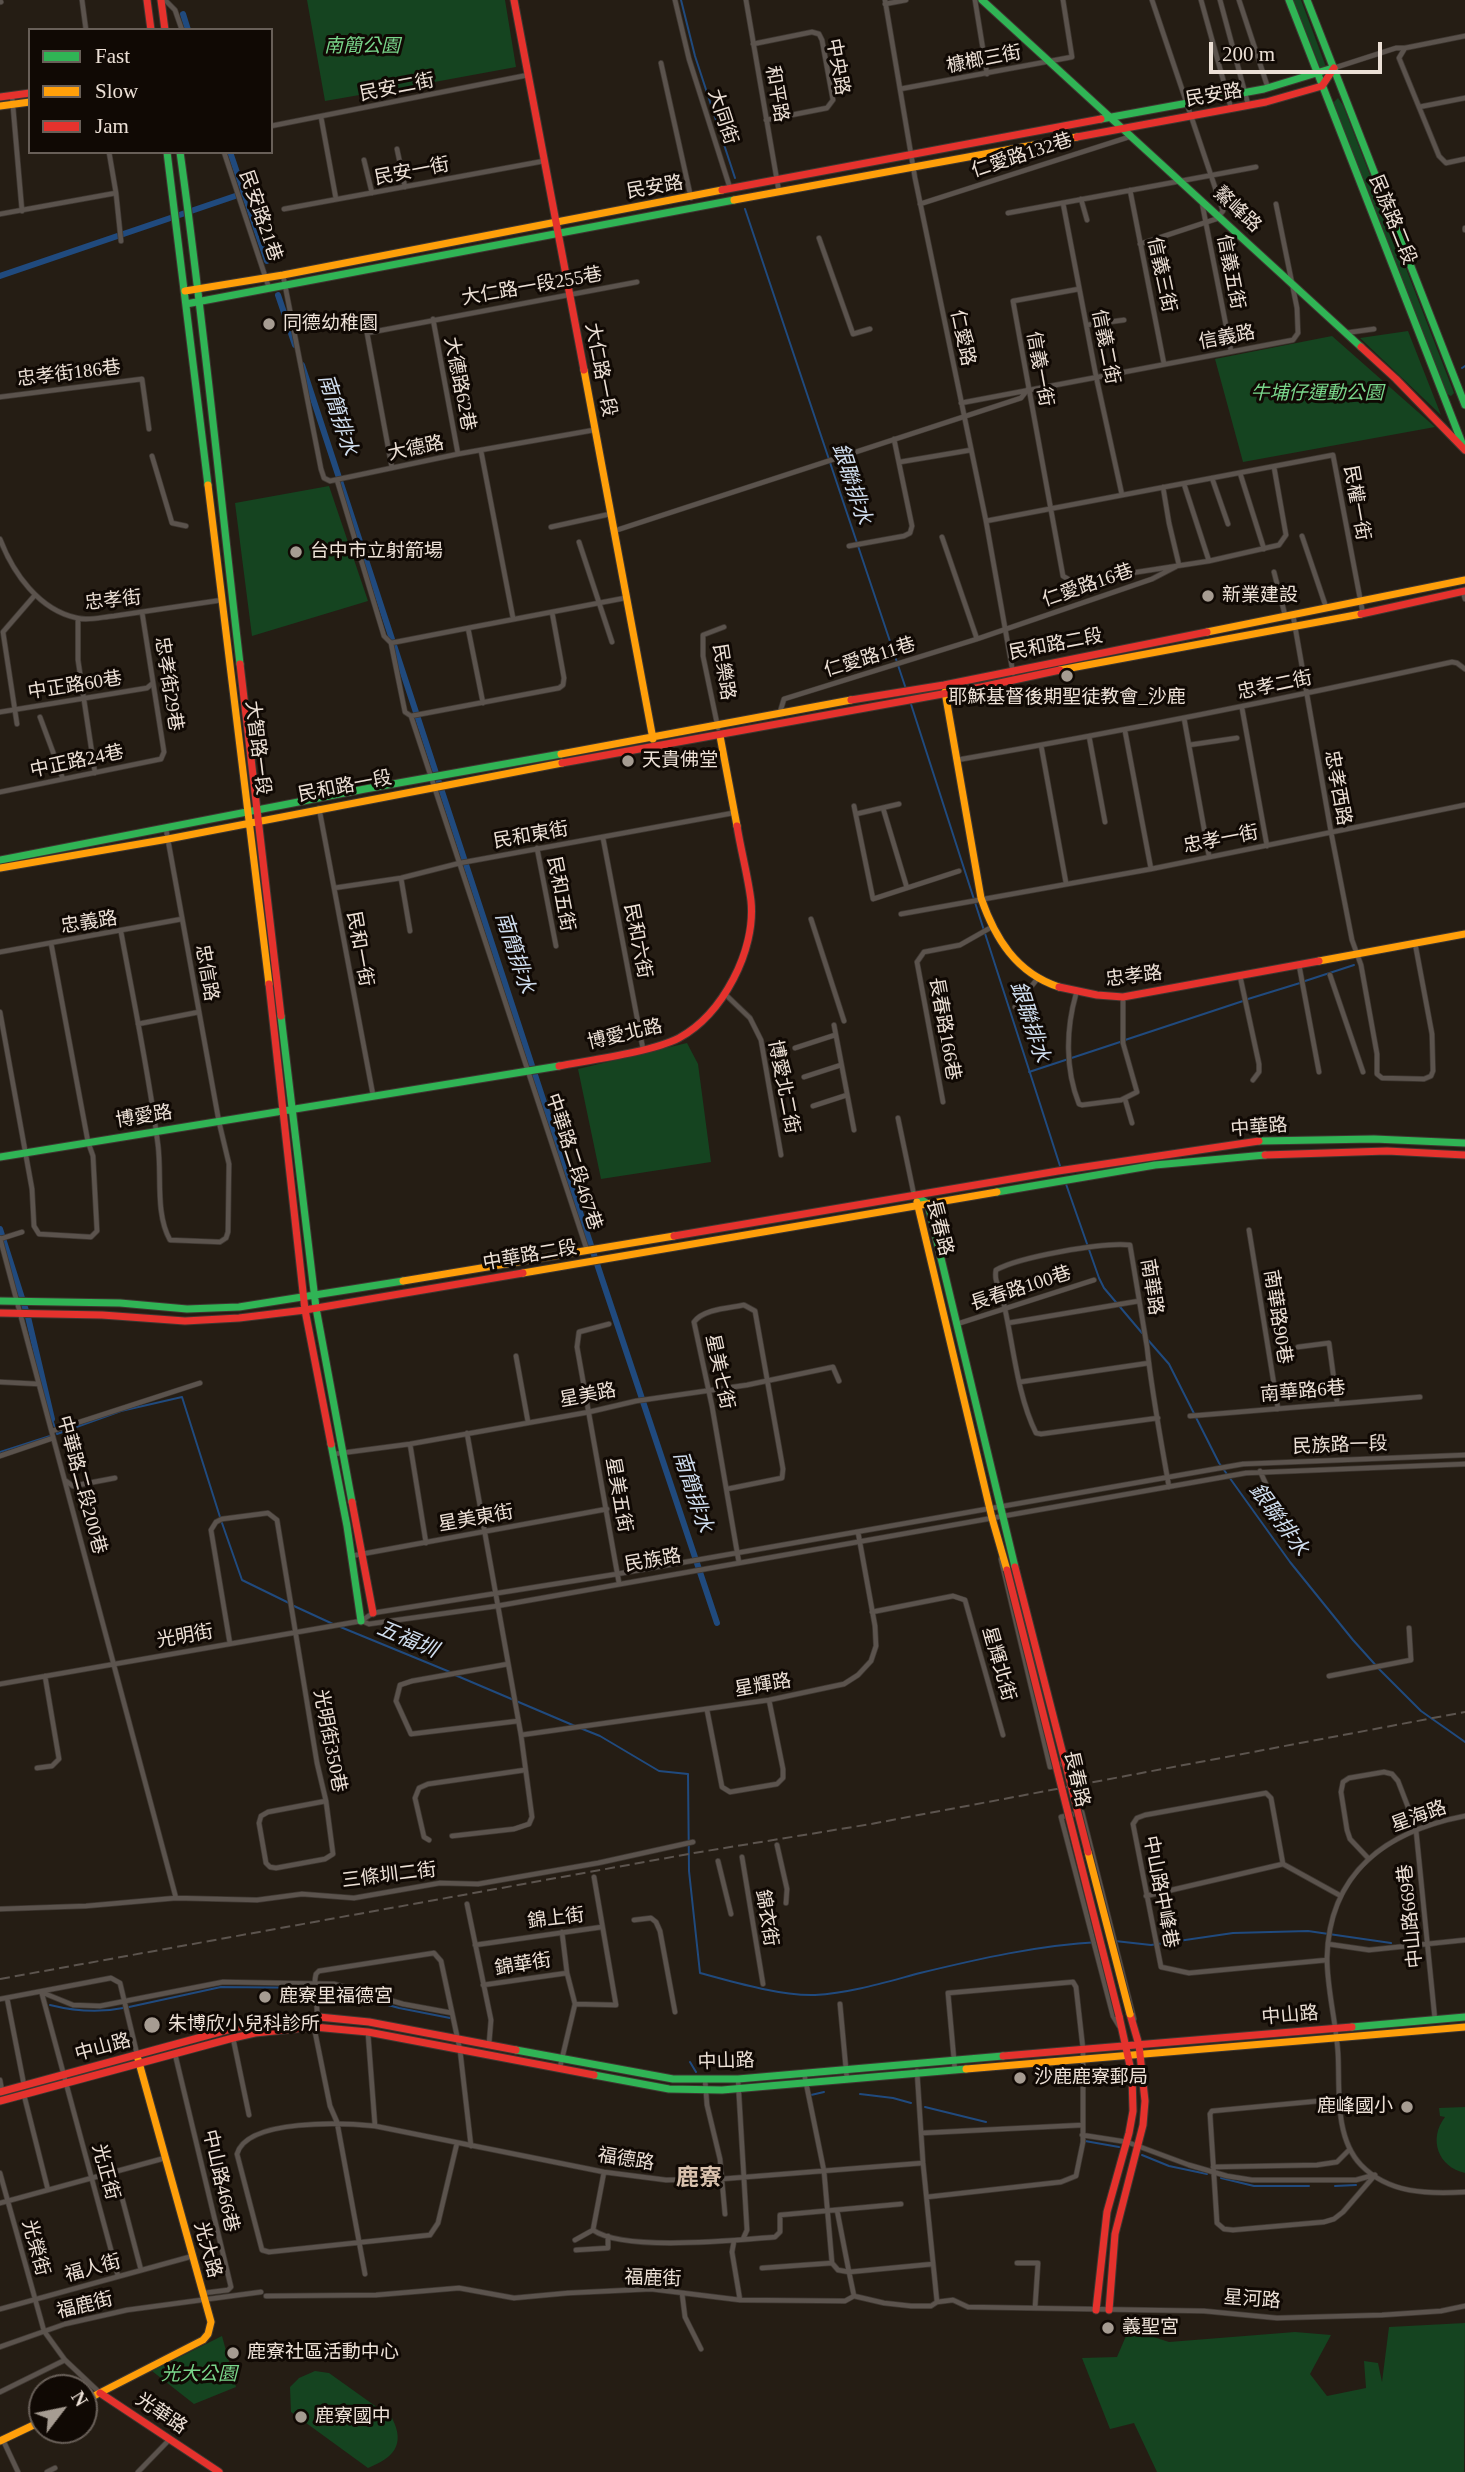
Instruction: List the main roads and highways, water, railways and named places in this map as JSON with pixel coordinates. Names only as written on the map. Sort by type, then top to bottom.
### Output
[{"type":"waterway","name":"銀聯排水","points":[[681,0],[695,56],[735,178]]},
{"type":"waterway","name":"南簡排水","points":[[183,14],[187,28]]},
{"type":"waterway","name":"南簡排水","points":[[231,154],[267,261]]},
{"type":"waterway","points":[[0,276],[244,193]]},
{"type":"waterway","name":"銀聯排水","points":[[745,209],[906,689]]},
{"type":"waterway","name":"南簡排水","points":[[278,295],[295,345]]},
{"type":"waterway","name":"南簡排水","points":[[302,365],[717,1623]]},
{"type":"waterway","name":"銀聯排水","points":[[910,701],[1061,1169]]},
{"type":"waterway","points":[[1305,981],[1354,965]]},
{"type":"waterway","points":[[1248,999],[1300,983]]},
{"type":"waterway","points":[[1125,1040],[1243,1001]]},
{"type":"waterway","points":[[1029,1072],[1120,1042]]},
{"type":"waterway","name":"銀聯排水","points":[[1066,1184],[1104,1288],[1142,1333]]},
{"type":"waterway","points":[[0,1229],[28,1317],[52,1419]]},
{"type":"waterway","name":"銀聯排水","points":[[1148,1340],[1169,1364],[1219,1463],[1290,1562],[1380,1670],[1421,1711],[1465,1742]]},
{"type":"waterway","name":"五福圳","points":[[52,1419],[57,1434],[121,1411],[182,1397],[220,1517]]},
{"type":"waterway","points":[[0,1452],[50,1436]]},
{"type":"waterway","name":"五福圳","points":[[222,1523],[242,1580],[289,1603]]},
{"type":"waterway","name":"五福圳","points":[[294,1606],[333,1624]]},
{"type":"waterway","name":"五福圳","points":[[338,1626],[450,1672]]},
{"type":"waterway","name":"五福圳","points":[[455,1675],[575,1726]]},
{"type":"waterway","points":[[580,1728],[600,1736],[659,1771],[688,1774],[689,1871],[700,1973],[772,1991],[802,1995],[828,1994],[1009,1953],[1099,1942]]},
{"type":"waterway","points":[[1115,1941],[1151,1945],[1233,1933],[1308,1931],[1391,1943]]},
{"type":"waterway","points":[[129,2007],[221,1987],[325,1988],[399,2008],[450,2018]]},
{"type":"waterway","points":[[50,2005],[86,2011],[123,2008]]},
{"type":"waterway","points":[[690,2062],[696,2072]]},
{"type":"waterway","points":[[811,2095],[824,2092]]},
{"type":"waterway","points":[[860,2094],[911,2103]]},
{"type":"waterway","points":[[925,2107],[986,2122]]},
{"type":"waterway","points":[[1085,2141],[1119,2147]]},
{"type":"waterway","points":[[1142,2155],[1169,2166],[1207,2174]]},
{"type":"waterway","points":[[1221,2178],[1254,2186],[1309,2186]]},
{"type":"waterway","points":[[1335,2186],[1356,2185]]},
{"type":"railway","points":[[0,1979],[694,1853],[871,1824],[1465,1712]]},
{"type":"place","name":"同德幼稚園","points":[[269,324]]},
{"type":"place","name":"台中市立射箭場","points":[[296,552]]},
{"type":"place","name":"新業建設","points":[[1208,596]]},
{"type":"place","name":"耶穌基督後期聖徒教會_沙鹿","points":[[1067,676]]},
{"type":"place","name":"天貴佛堂","points":[[628,761]]},
{"type":"place","name":"鹿寮里福德宮","points":[[265,1997]]},
{"type":"place","name":"朱博欣小兒科診所","points":[[152,2025]]},
{"type":"place","name":"沙鹿鹿寮郵局","points":[[1020,2078]]},
{"type":"place","name":"鹿峰國小","points":[[1407,2107]]},
{"type":"place","name":"義聖宮","points":[[1108,2328]]},
{"type":"place","name":"鹿寮社區活動中心","points":[[233,2353]]},
{"type":"place","name":"鹿寮國中","points":[[301,2417]]},
{"type":"district","name":"鹿寮","points":[[699,2179]]},
{"type":"park label","name":"南簡公園","points":[[362,47]]},
{"type":"park label","name":"牛埔仔運動公園","points":[[1317,394]]},
{"type":"park label","name":"光大公園","points":[[199,2375]]}]
